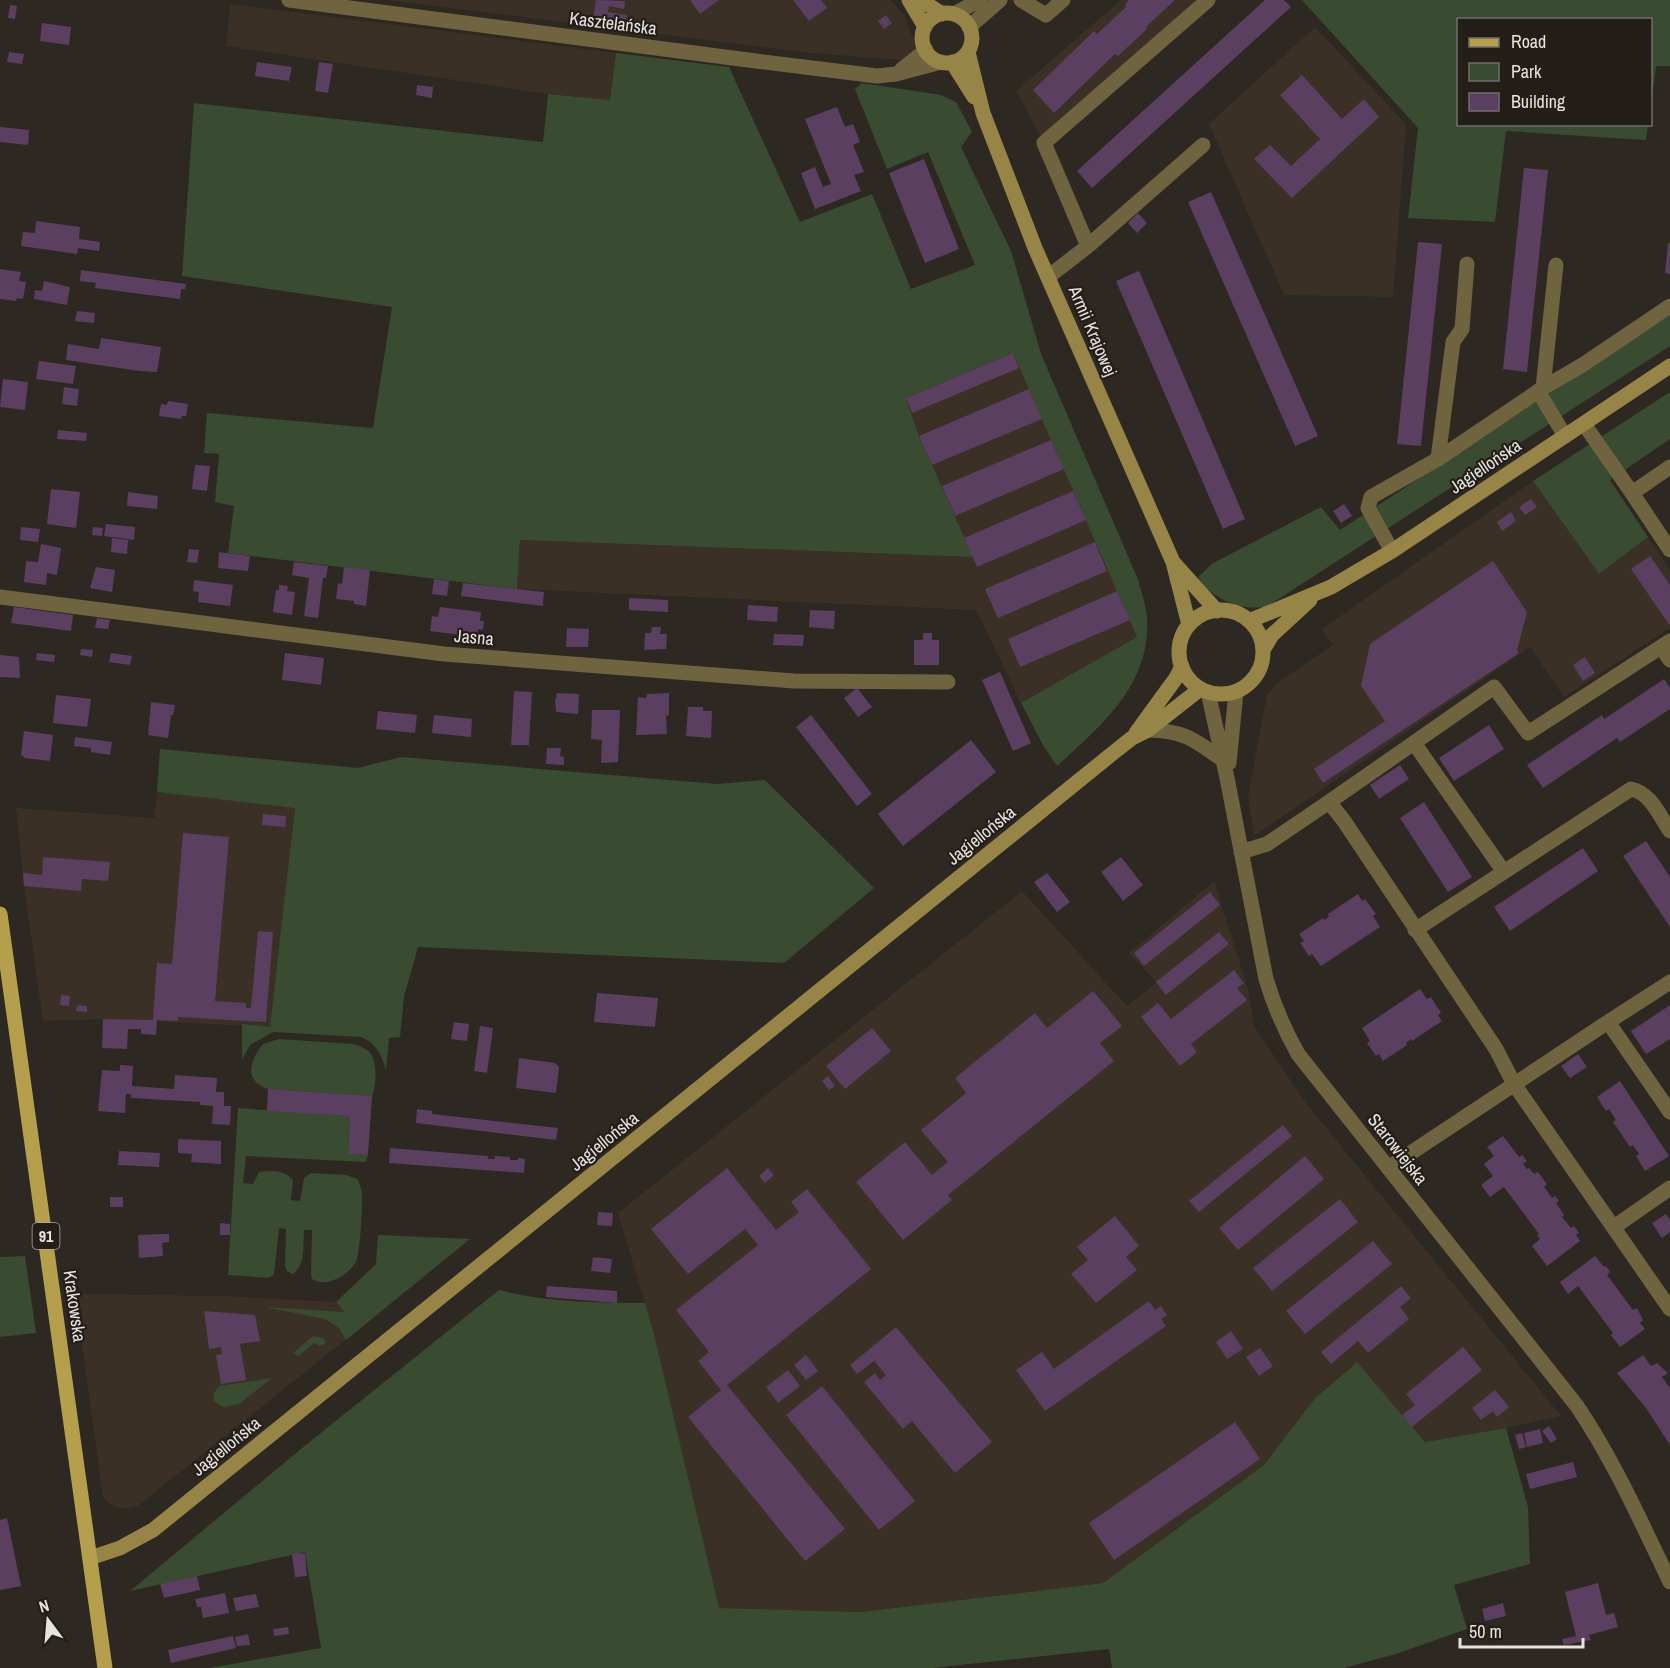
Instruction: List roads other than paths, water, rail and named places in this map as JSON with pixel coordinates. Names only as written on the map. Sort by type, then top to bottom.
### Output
[{"type":"main road","name":"Krakowska","points":[[0,914],[105,1668]]},
{"type":"street","name":"Kasztelańska","points":[[289,0],[877,75],[896,74],[947,62]]},
{"type":"street","points":[[909,0],[925,27]]},
{"type":"street","points":[[921,0],[948,14],[965,21],[969,27],[972,39],[968,51],[958,60],[947,62],[930,55],[926,50],[922,39],[925,27],[932,18],[948,14],[980,0]]},
{"type":"street","points":[[969,27],[1000,0]]},
{"type":"street","points":[[1021,0],[1046,15],[1063,0]]},
{"type":"street","points":[[1088,246],[1044,142],[1208,0]]},
{"type":"street","points":[[896,74],[926,50]]},
{"type":"street","name":"Armii Krajowej","points":[[968,51],[983,113],[1048,277],[1173,562],[1190,625]]},
{"type":"street","name":"Armii Krajowej","points":[[947,62],[983,113]]},
{"type":"street","points":[[1048,277],[1088,246],[1203,145]]},
{"type":"street","points":[[1438,459],[1453,342],[1462,329],[1467,264]]},
{"type":"street","points":[[1556,265],[1540,390],[1565,436]]},
{"type":"street","points":[[1392,551],[1368,508],[1371,497],[1438,459],[1540,390],[1668,311]]},
{"type":"street","name":"Jagiellońska","points":[[1249,621],[1318,593],[1392,551],[1670,366]]},
{"type":"street","points":[[1584,424],[1670,550]]},
{"type":"street","points":[[1632,493],[1670,467]]},
{"type":"street","name":"Armii Krajowej","points":[[1173,562],[1217,611]]},
{"type":"street","name":"Jagiellońska","points":[[1263,650],[1272,635],[1318,593]]},
{"type":"street","name":"Jasna","points":[[0,597],[444,654],[794,681],[948,682]]},
{"type":"street","points":[[1217,611],[1228,611],[1249,621],[1261,639],[1263,650],[1262,663],[1257,675],[1248,685],[1227,694],[1204,691],[1188,678],[1179,652],[1182,638],[1190,625],[1207,613],[1217,611]]},
{"type":"street","points":[[1241,852],[1267,844],[1494,687],[1528,733],[1667,649]]},
{"type":"street","name":"Jagiellońska","points":[[1132,738],[1176,678],[1182,666]]},
{"type":"street","name":"Jagiellońska","points":[[90,1558],[120,1548],[153,1530],[1132,738],[1148,730],[1204,691]]},
{"type":"street","name":"Starowiejska","points":[[1204,691],[1224,761],[1266,980],[1279,1020],[1298,1054],[1576,1406],[1610,1462],[1670,1582]]},
{"type":"street","points":[[1227,778],[1236,692]]},
{"type":"street","points":[[1148,730],[1169,730],[1194,738],[1224,761]]},
{"type":"street","points":[[1414,743],[1504,872]]},
{"type":"street","points":[[1415,930],[1631,789],[1648,796],[1670,831]]},
{"type":"street","points":[[1329,802],[1496,1049],[1514,1084],[1670,1310]]},
{"type":"street","points":[[1388,1168],[1670,982]]},
{"type":"street","points":[[1608,1022],[1670,1112]]},
{"type":"street","points":[[1614,1227],[1670,1188]]}]
